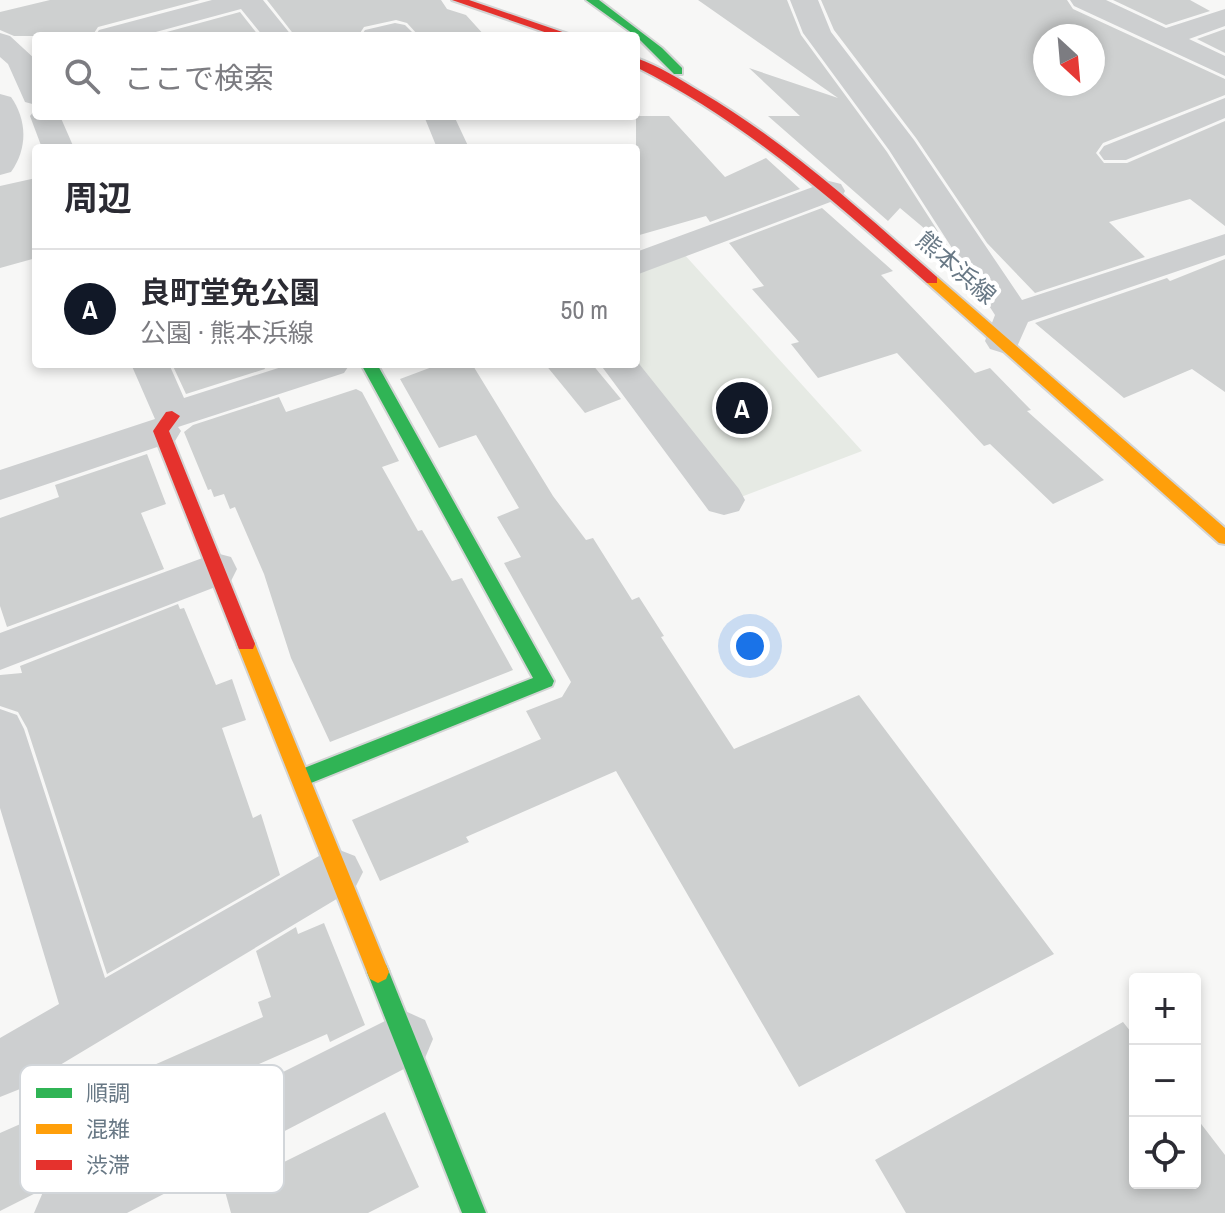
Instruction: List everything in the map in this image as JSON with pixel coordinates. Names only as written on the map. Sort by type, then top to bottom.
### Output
[{"type":"main road","points":[[458,0],[556,32]]},
{"type":"main road","points":[[592,0],[634,32]]},
{"type":"main road","points":[[640,36],[658,50],[696,90]]},
{"type":"main road","name":"熊本浜線","points":[[640,64],[696,90],[741,120],[1008,328],[1225,538]]},
{"type":"main road","points":[[301,778],[545,681],[371,368]]},
{"type":"main road","points":[[167,424],[216,569],[474,1213]]},
{"type":"street","points":[[124,32],[246,0],[274,32]]},
{"type":"street","points":[[804,0],[817,33],[903,147],[1008,328],[1225,244]]},
{"type":"street","points":[[1084,0],[1168,37],[1225,67]]},
{"type":"street","points":[[1168,37],[1225,17]]},
{"type":"street","points":[[14,56],[32,89]]},
{"type":"street","points":[[0,103],[9,133],[8,150],[0,165]]},
{"type":"street","points":[[1115,153],[1225,107]]},
{"type":"street","points":[[47,120],[56,144]]},
{"type":"street","points":[[441,120],[451,144]]},
{"type":"street","points":[[640,262],[829,191]]},
{"type":"street","points":[[151,368],[167,424]]},
{"type":"street","points":[[0,485],[320,368]]},
{"type":"street","points":[[622,368],[724,500]]},
{"type":"street","points":[[0,652],[216,569]]},
{"type":"street","points":[[0,729],[90,1017]]},
{"type":"street","points":[[0,1069],[337,872]]},
{"type":"street","points":[[284,1101],[405,1039]]},
{"type":"street","points":[[64,1213],[103,1193]]},
{"type":"shaded area","points":[[683,253],[862,451],[733,500],[639,368],[640,267]]},
{"type":"building","points":[[50,0],[200,0],[98,27],[95,32],[32,32],[32,36],[14,36],[0,30],[0,12]]},
{"type":"building","points":[[267,0],[441,0],[447,9],[466,15],[481,32],[415,32],[407,23],[396,20],[364,27],[361,32],[292,32]]},
{"type":"building","points":[[698,0],[787,0],[801,35],[887,152],[950,250],[900,208],[888,221],[768,116],[800,116],[749,68],[838,98]]},
{"type":"building","points":[[821,0],[1067,0],[1073,9],[1225,79],[1225,95],[1103,143],[1096,153],[1104,163],[1127,163],[1225,121],[1225,226],[1190,199],[1109,222],[1145,257],[1035,293],[987,243],[916,138],[834,30]]},
{"type":"building","points":[[1113,0],[1190,0],[1210,11],[1166,25]]},
{"type":"building","points":[[240,12],[256,32],[167,32]]},
{"type":"building","points":[[1225,29],[1225,53],[1197,39]]},
{"type":"building","points":[[640,116],[669,116],[725,177],[766,158],[800,189],[710,222],[706,216],[640,235],[640,144],[636,144],[636,120],[640,120]]},
{"type":"building","points":[[32,179],[32,259],[0,268],[0,186]]},
{"type":"building","points":[[822,208],[893,271],[881,275],[975,373],[990,368],[1031,410],[1027,411],[1104,480],[1053,504],[990,444],[984,446],[897,353],[818,378],[791,344],[799,342],[752,289],[764,286],[729,243]]},
{"type":"building","points":[[1225,259],[1225,392],[1192,369],[1124,398],[1035,323],[1167,278],[1170,281]]},
{"type":"building","points":[[174,368],[265,369],[186,394]]},
{"type":"building","points":[[429,368],[474,368],[553,496],[586,540],[593,538],[632,600],[639,597],[664,636],[661,637],[734,749],[859,695],[1054,954],[799,1087],[616,771],[466,837],[469,842],[380,881],[352,820],[541,739],[526,711],[562,697],[571,682],[504,563],[521,557],[497,517],[519,508],[476,435],[439,448],[400,379]]},
{"type":"building","points":[[548,368],[595,368],[621,399],[585,413]]},
{"type":"building","points":[[356,389],[362,392],[399,461],[382,467],[418,531],[422,530],[452,581],[462,578],[513,670],[330,742],[291,658],[264,574],[235,507],[230,509],[224,494],[214,497],[211,489],[208,490],[184,432],[193,425],[279,397],[286,412]]},
{"type":"building","points":[[147,454],[166,504],[141,513],[164,569],[7,627],[0,606],[0,518],[59,497],[55,485]]},
{"type":"building","points":[[178,604],[180,609],[184,608],[216,685],[232,679],[246,720],[222,728],[253,818],[261,814],[280,875],[107,974],[27,728],[18,712],[0,706],[0,675],[22,673],[20,666]]},
{"type":"building","points":[[324,923],[365,1025],[330,1042],[327,1034],[259,1065],[154,1065],[263,1017],[258,1002],[271,997],[256,951],[296,927],[298,934]]},
{"type":"building","points":[[1123,1022],[1129,1030],[1129,1189],[1201,1189],[1201,1124],[1225,1155],[1225,1213],[906,1213],[875,1160]]},
{"type":"building","points":[[385,1112],[419,1187],[368,1213],[231,1213],[225,1193],[284,1193],[284,1162]]},
{"type":"building","points":[[20,1124],[20,1193],[36,1193],[0,1211],[0,1133]]},
{"type":"traffic: fast","points":[[592,0],[634,32]]},
{"type":"traffic: fast","points":[[640,36],[678,71]]},
{"type":"traffic: fast","points":[[301,778],[545,681],[371,368]]},
{"type":"traffic: fast","points":[[378,972],[474,1213]]},
{"type":"traffic: slow","points":[[932,280],[1225,538]]},
{"type":"traffic: slow","points":[[246,644],[378,972]]},
{"type":"traffic: jam","points":[[458,0],[556,32]]},
{"type":"traffic: jam","points":[[640,64],[717,106],[755,132],[827,189],[932,280]]},
{"type":"traffic: jam","points":[[172,416],[161,431],[246,644]]},
{"type":"place","name":"良町堂免公園","points":[[742,408]]}]
